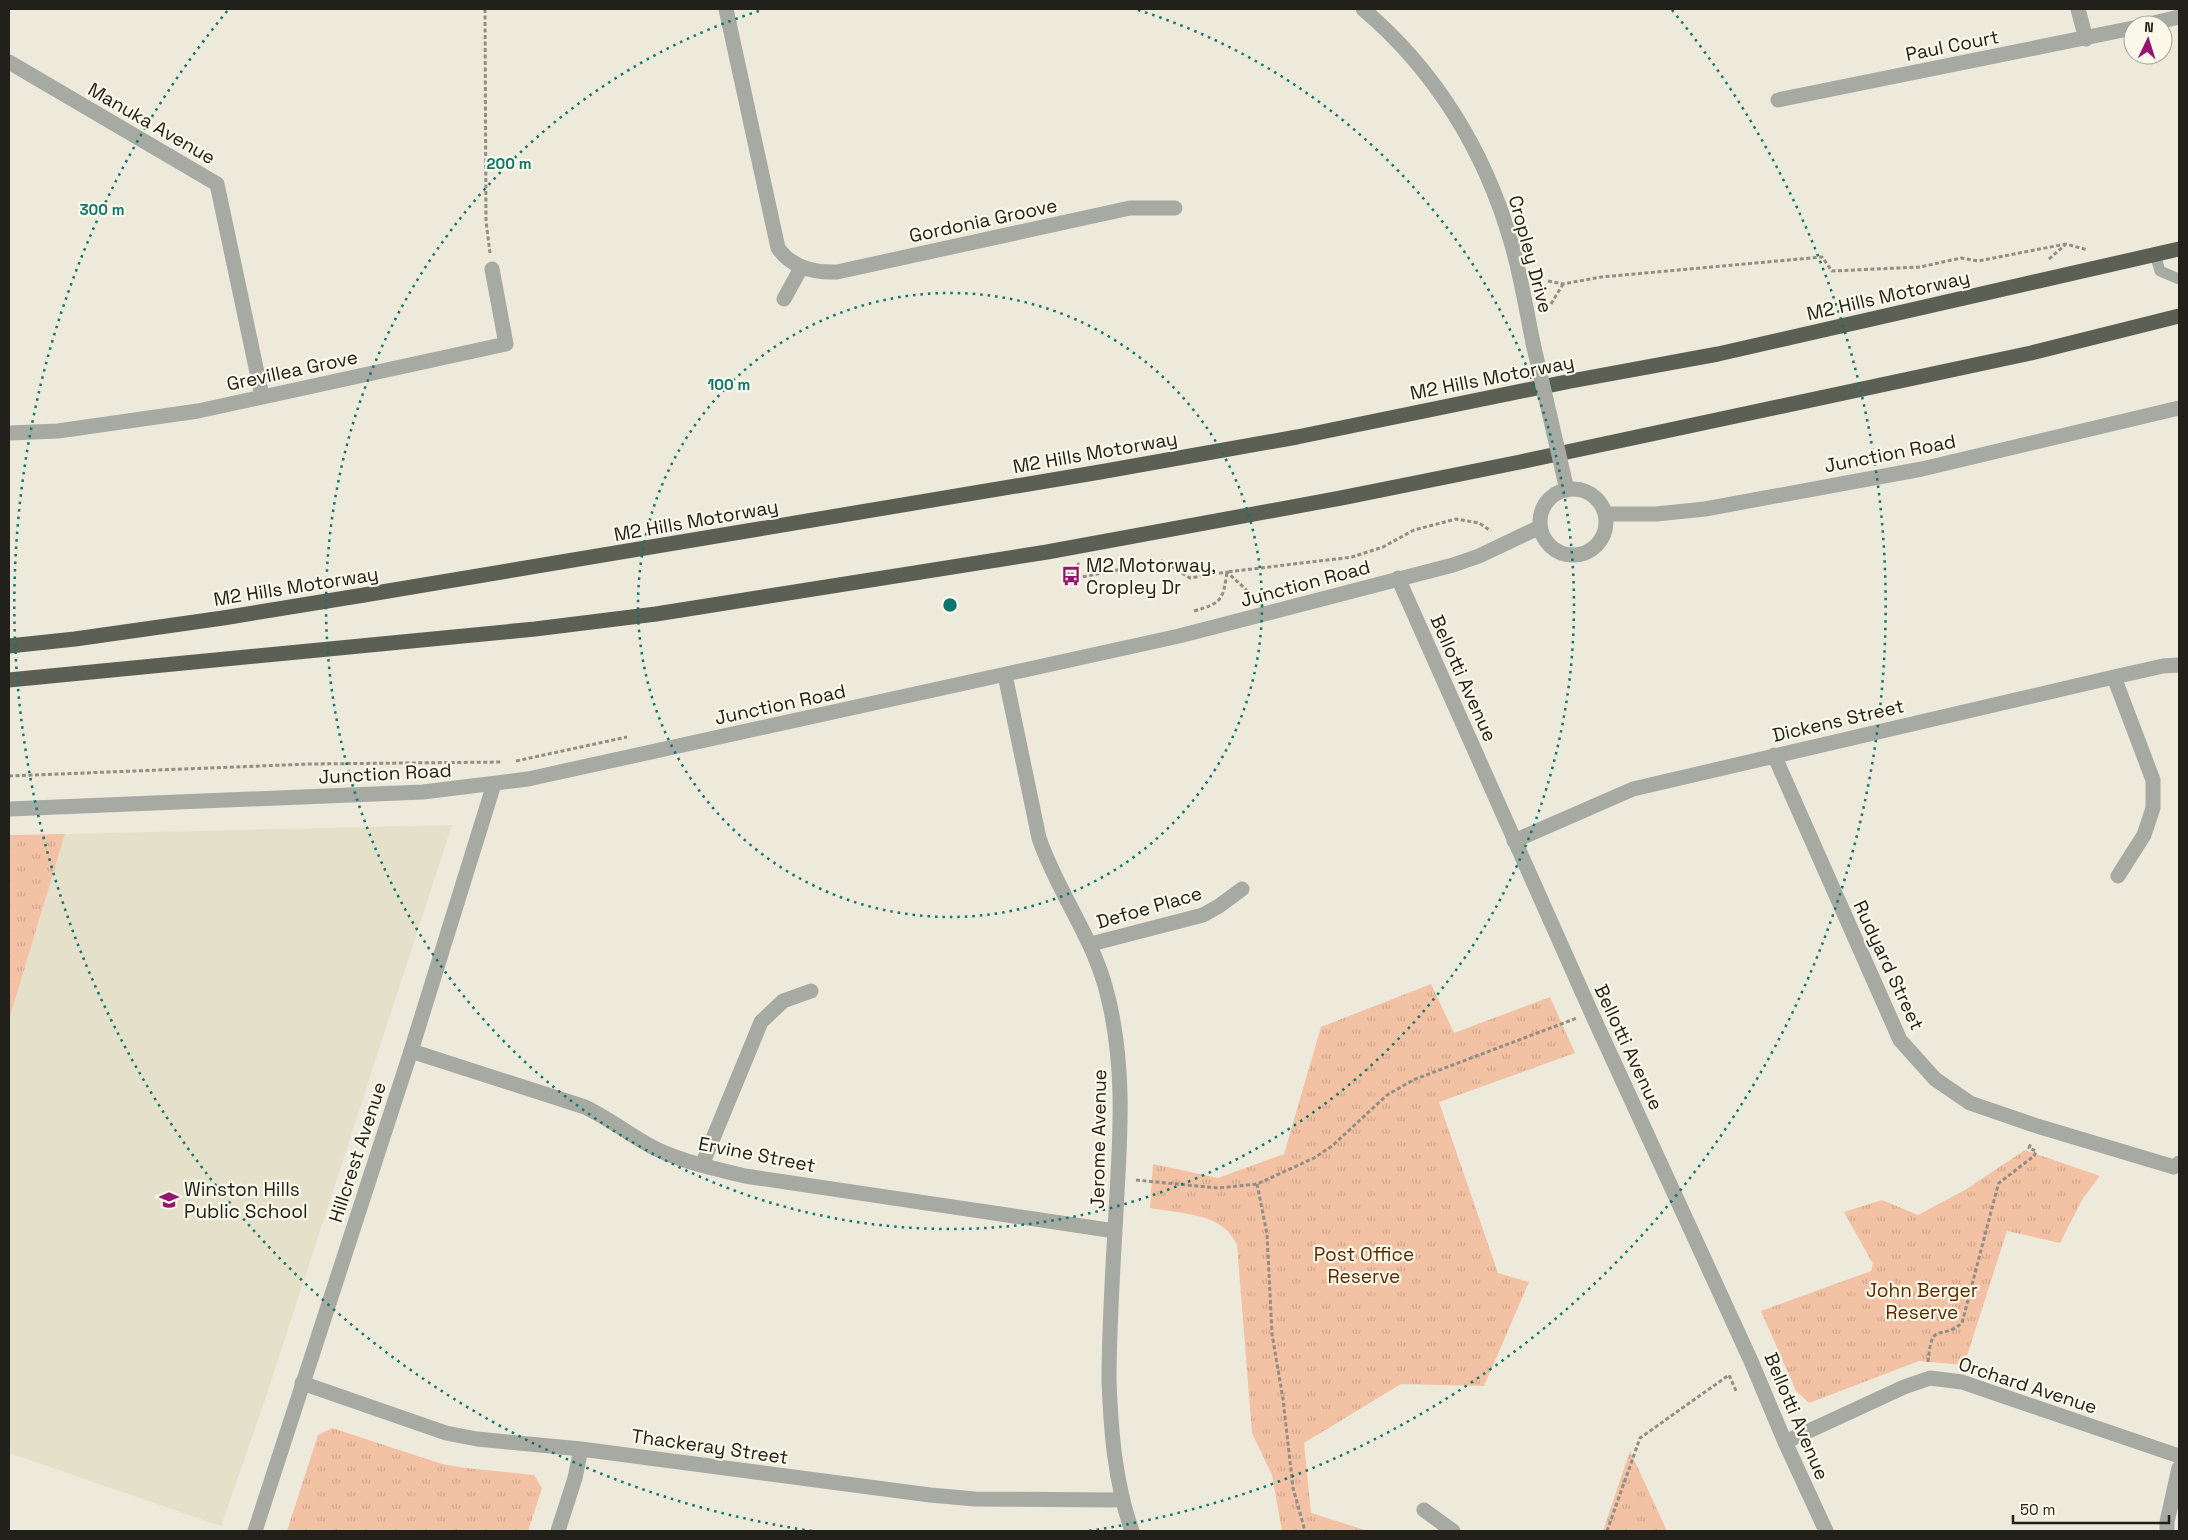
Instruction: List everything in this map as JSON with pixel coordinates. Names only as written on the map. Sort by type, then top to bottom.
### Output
[{"type":"highway","name":"M2 Hills Motorway","points":[[9,646],[196,622],[374,594],[1297,437],[1571,381],[1718,354],[2179,249]]},
{"type":"highway","points":[[9,680],[572,625],[656,614],[1047,552],[1341,498],[1520,462],[2031,353],[2179,316]]},
{"type":"street","name":"Gordonia Groove","points":[[726,9],[778,248],[785,258],[800,268],[820,273],[837,272],[1130,208],[1175,208]]},
{"type":"street","name":"Cropley Drive","points":[[1363,9],[1383,26],[1412,56],[1436,85],[1459,119],[1479,157],[1497,198],[1511,242],[1566,490]]},
{"type":"street","points":[[2078,9],[2086,38]]},
{"type":"street","name":"Paul Court","points":[[1778,100],[2123,30]]},
{"type":"street","name":"Manuka Avenue","points":[[9,62],[217,184],[262,396]]},
{"type":"street","points":[[784,298],[800,268]]},
{"type":"street","name":"Grevillea Grove","points":[[9,433],[58,431],[133,422],[198,411],[506,344],[492,269]]},
{"type":"street","name":"Junction Road","points":[[1604,514],[1689,511],[1912,471],[2179,408]]},
{"type":"street","points":[[1566,490],[1585,491],[1601,504],[1604,514],[1606,524],[1597,544],[1579,554],[1569,555],[1558,552],[1550,546],[1540,527],[1542,508],[1555,494],[1566,490]]},
{"type":"street","name":"Junction Road","points":[[9,809],[413,793],[528,779],[1005,675],[1258,617],[1398,578],[1453,565],[1479,556],[1540,527]]},
{"type":"street","name":"Bellotti Avenue","points":[[1398,578],[1514,841],[1751,1361],[1785,1442],[1826,1531]]},
{"type":"street","name":"Dickens Street","points":[[1514,841],[1632,789],[2114,677],[2163,666],[2179,665]]},
{"type":"street","name":"Jerome Avenue","points":[[1005,675],[1039,838],[1053,872],[1091,944],[1108,997],[1120,1064],[1122,1116],[1108,1381],[1121,1500],[1132,1531]]},
{"type":"street","points":[[2114,677],[2152,780],[2153,808],[2144,835],[2118,876]]},
{"type":"street","name":"Rudyard Street","points":[[1774,755],[1900,1040],[1935,1079],[1970,1103],[2036,1126],[2174,1168],[2179,1163]]},
{"type":"street","name":"Hillcrest Avenue","points":[[255,1531],[411,1052],[494,784]]},
{"type":"street","name":"Defoe Place","points":[[1091,944],[1203,915],[1242,889]]},
{"type":"street","points":[[702,1166],[761,1022],[783,1001],[811,991]]},
{"type":"street","name":"Ervine Street","points":[[411,1052],[586,1107],[656,1148],[702,1166],[745,1176],[1115,1231]]},
{"type":"street","name":"Orchard Avenue","points":[[1785,1442],[1904,1387],[1930,1378],[1962,1382],[2179,1456]]},
{"type":"street","name":"Thackeray Street","points":[[302,1383],[446,1433],[477,1439],[581,1449],[939,1496],[975,1499],[1121,1500]]},
{"type":"street","points":[[558,1531],[575,1478],[581,1449]]},
{"type":"street","points":[[2167,1531],[2167,1522],[2179,1468]]},
{"type":"street","points":[[1424,1510],[1453,1531]]},
{"type":"lane","points":[[2155,254],[2160,271],[2179,279]]},
{"type":"path","points":[[485,9],[486,222],[492,269]]},
{"type":"path","points":[[1548,281],[1563,284],[1601,277],[1822,257],[1832,270],[1920,267],[1961,258],[1978,261],[2066,244]]},
{"type":"path","points":[[1551,304],[1563,284]]},
{"type":"path","points":[[1071,576],[1072,579],[1162,560],[1190,578],[1352,557],[1383,547],[1414,530],[1456,519],[1479,523],[1488,527],[1504,544]]},
{"type":"path","points":[[1186,614],[1218,602],[1224,592],[1226,572]]},
{"type":"path","points":[[1226,572],[1252,595],[1258,617]]},
{"type":"path","points":[[9,776],[309,764],[508,762],[633,736]]},
{"type":"path","points":[[1147,1181],[1218,1188],[1257,1184],[1314,1158],[1332,1146],[1387,1095],[1413,1080],[1567,1022]]},
{"type":"path","points":[[1930,1378],[1928,1364],[1930,1342],[1934,1335],[1957,1327],[1962,1323],[1997,1189],[2000,1183],[2034,1156],[2036,1151],[2029,1148],[2036,1126]]},
{"type":"path","points":[[1257,1184],[1267,1234],[1272,1334],[1283,1399],[1293,1488],[1305,1531]]},
{"type":"path","points":[[1607,1531],[1640,1438],[1728,1375],[1737,1393]]},
{"type":"shaded area","name":"Winston Hills Public School","points":[[452,825],[264,1403],[221,1526],[9,1453],[9,1020],[65,834]]},
{"type":"green space","points":[[65,834],[9,1020],[9,835]]},
{"type":"green space","name":"Post Office Reserve","points":[[1431,984],[1454,1033],[1550,997],[1575,1053],[1439,1102],[1498,1273],[1529,1282],[1484,1386],[1401,1384],[1304,1443],[1311,1513],[1368,1531],[1282,1531],[1272,1475],[1252,1433],[1237,1245],[1222,1226],[1211,1220],[1200,1216],[1150,1208],[1153,1164],[1218,1178],[1284,1154],[1321,1027]]},
{"type":"green space","name":"John Berger Reserve","points":[[2025,1150],[2100,1176],[2083,1198],[2060,1243],[2007,1231],[1964,1365],[1919,1361],[1809,1403],[1796,1391],[1761,1311],[1871,1271],[1873,1264],[1844,1212],[1882,1200],[1918,1215],[1965,1190]]},
{"type":"green space","points":[[332,1428],[442,1464],[534,1475],[542,1488],[528,1531],[287,1531],[318,1435]]},
{"type":"green space","points":[[1630,1451],[1667,1531],[1603,1531]]},
{"type":"place","name":"M2 Motorway, Cropley Dr","points":[[1071,576]]},
{"type":"place","name":"Winston Hills Public School","points":[[169,1200]]}]
